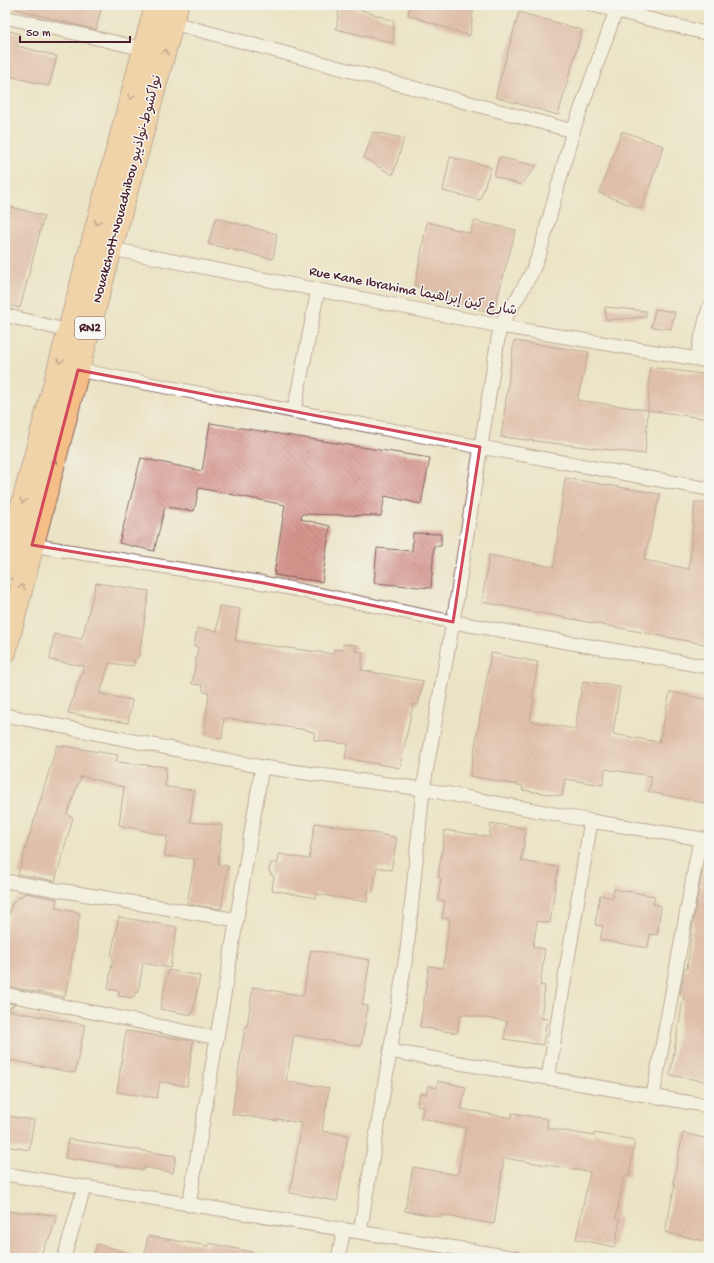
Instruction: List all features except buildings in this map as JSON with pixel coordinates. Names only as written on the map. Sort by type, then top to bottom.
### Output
[{"type":"highway","name":"Nouakchott-Nouadhibou نواكشوط-نواذيبو","points":[[5,569],[156,5]]},
{"type":"highway","name":"Nouakchott-Nouadhibou نواكشوط-نواذيبو","points":[[5,652],[78,370],[175,14]]},
{"type":"street","points":[[593,5],[616,8],[709,34]]},
{"type":"street","points":[[360,1232],[407,950],[423,789],[453,622],[500,326],[532,272],[540,252],[573,131],[616,8]]},
{"type":"street","points":[[175,14],[573,131]]},
{"type":"street","points":[[5,17],[144,48]]},
{"type":"street","name":"Rue Kane Ibrahima شارع كين إبراهيما","points":[[112,248],[500,326],[709,361]]},
{"type":"street","points":[[294,411],[318,290]]},
{"type":"street","points":[[696,359],[709,307]]},
{"type":"street","points":[[5,315],[68,331]]},
{"type":"street","points":[[78,370],[709,489]]},
{"type":"street","points":[[32,545],[264,583],[453,622],[709,667]]},
{"type":"street","points":[[5,715],[262,767],[423,789],[591,821],[705,839],[653,1096]]},
{"type":"street","points":[[189,1205],[262,767]]},
{"type":"street","points":[[548,1078],[591,821]]},
{"type":"street","points":[[5,881],[237,920]]},
{"type":"street","points":[[5,994],[217,1038]]},
{"type":"street","points":[[390,1051],[709,1106]]},
{"type":"street","points":[[5,1174],[360,1232],[475,1255],[517,1258]]},
{"type":"street","points":[[64,1258],[84,1188]]},
{"type":"street","points":[[338,1258],[344,1230]]},
{"type":"highlighted area","points":[[78,370],[480,447],[453,622],[264,583],[32,545]]}]
